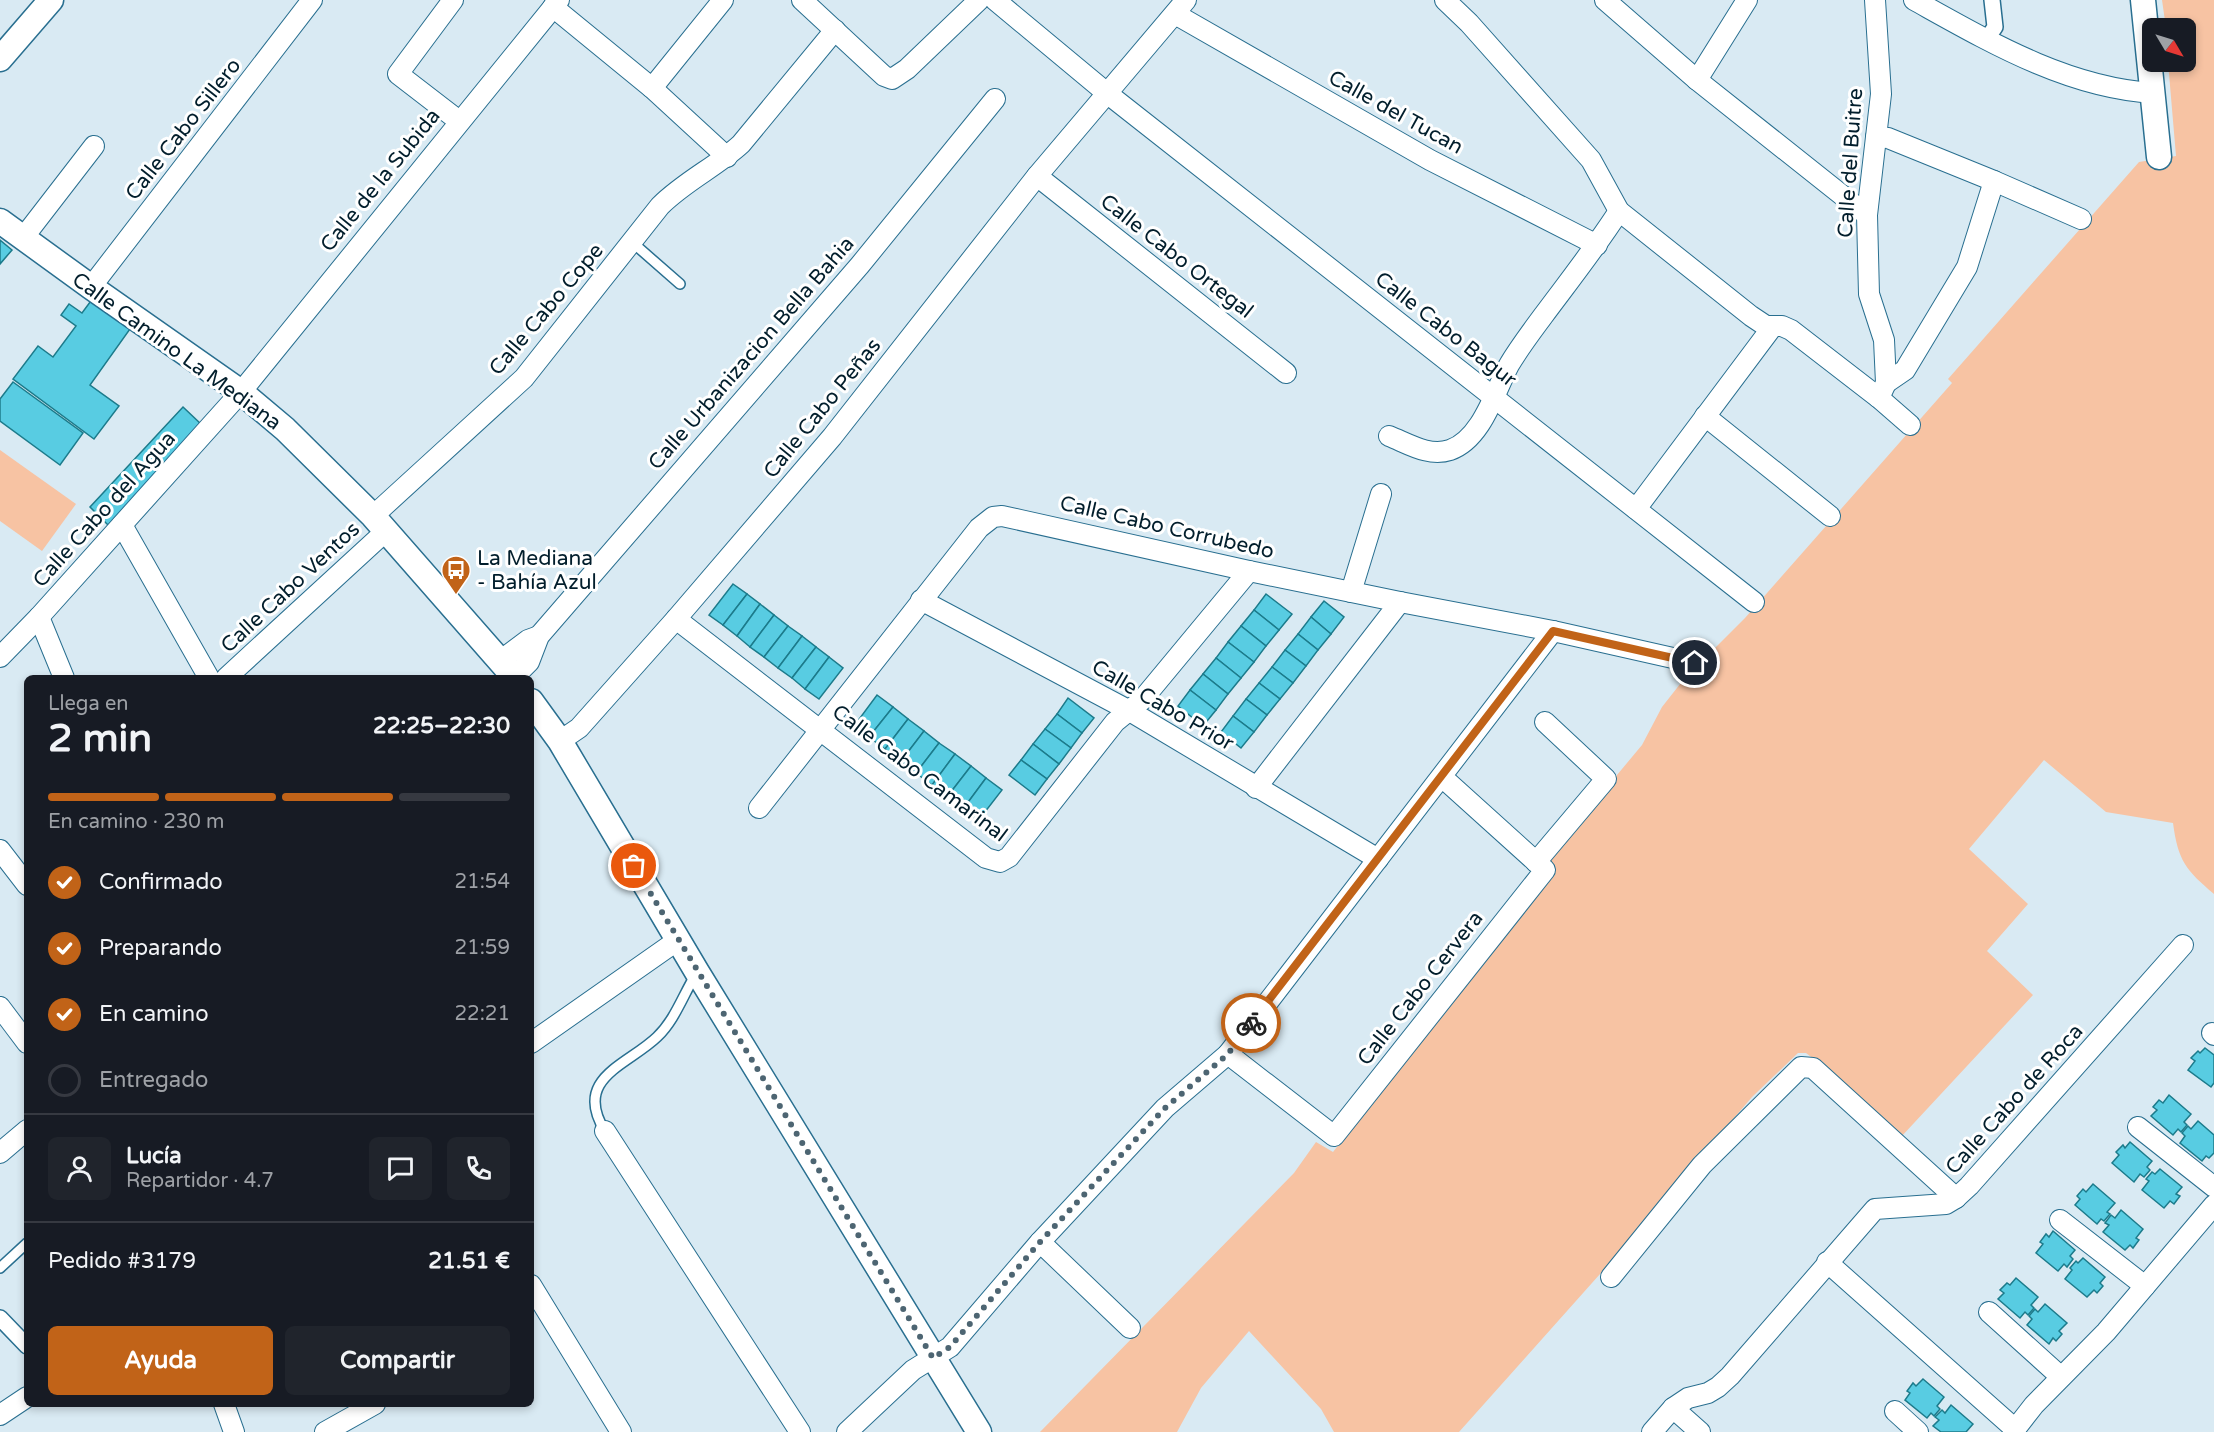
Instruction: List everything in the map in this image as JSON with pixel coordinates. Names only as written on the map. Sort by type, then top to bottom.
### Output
[{"type":"street","points":[[3,48],[51,0]]},
{"type":"street","points":[[453,0],[398,74],[459,121]]},
{"type":"street","points":[[652,88],[723,0]]},
{"type":"street","points":[[802,0],[884,76],[892,79],[907,69],[979,0]]},
{"type":"street","name":"Calle Cabo Bagur","points":[[995,0],[1108,94],[1754,602]]},
{"type":"street","points":[[1445,0],[1469,22],[1591,160],[1619,211],[1751,316],[1766,326],[1782,326],[1791,330],[1883,391],[1910,425]]},
{"type":"street","points":[[1605,0],[1698,80],[1867,216]]},
{"type":"street","points":[[1698,80],[1748,0]]},
{"type":"street","name":"Calle del Buitre","points":[[1875,0],[1881,94],[1867,216],[1869,294],[1884,340],[1883,391]]},
{"type":"street","points":[[1914,0],[1986,40],[2060,73],[2132,92],[2154,93]]},
{"type":"street","points":[[1986,40],[1995,27],[1992,0]]},
{"type":"street","points":[[2143,0],[2159,157]]},
{"type":"street","name":"Calle Cabo Sillero","points":[[91,287],[303,3]]},
{"type":"street","points":[[556,3],[727,157]]},
{"type":"street","name":"Calle de la Subida","points":[[241,392],[556,3]]},
{"type":"street","name":"Calle Cabo Peñas","points":[[560,741],[579,728],[832,437],[1037,176],[1181,7]]},
{"type":"street","name":"Calle del Tucan","points":[[1181,7],[1430,160],[1597,245]]},
{"type":"street","name":"Calle Cabo Cope","points":[[380,524],[524,378],[660,206],[676,189],[727,157],[741,144],[835,30]]},
{"type":"street","name":"Calle Urbanizacion Bella Bahia","points":[[510,673],[529,662],[539,636],[860,265],[995,99]]},
{"type":"street","points":[[1876,137],[1888,138],[2081,219]]},
{"type":"street","points":[[22,238],[94,146]]},
{"type":"street","name":"Calle Cabo Ortegal","points":[[1037,176],[1286,373]]},
{"type":"street","points":[[1883,391],[1905,370],[1967,267],[1994,181]]},
{"type":"street","points":[[1389,436],[1431,453],[1452,449],[1468,438],[1486,414],[1510,364],[1597,245],[1619,211]]},
{"type":"street","name":"Calle Camino La Mediana","points":[[0,220],[22,238],[241,392],[292,436],[380,524],[510,673]]},
{"type":"street","points":[[1636,509],[1773,326]]},
{"type":"street","name":"Calle Cabo del Agua","points":[[0,657],[39,617],[241,392]]},
{"type":"street","points":[[1705,416],[1830,516]]},
{"type":"street","points":[[1351,592],[1381,494]]},
{"type":"street","name":"Calle Cabo Corrubedo","points":[[759,807],[985,522],[1002,516],[1249,571],[1553,631],[1695,663]]},
{"type":"street","name":"Calle Cabo Ventos","points":[[229,675],[380,524]]},
{"type":"street","name":"Calle Cabo Ventos","points":[[122,525],[207,675]]},
{"type":"street","name":"Calle Cabo Camarinal","points":[[676,619],[986,858],[1000,862],[1009,857],[1115,722],[1142,700],[1249,571]]},
{"type":"street","name":"Calle Cabo Prior","points":[[921,600],[1128,710],[1378,859]]},
{"type":"street","points":[[1256,788],[1400,602]]},
{"type":"street","points":[[39,617],[63,675]]},
{"type":"street","points":[[847,1432],[913,1370],[950,1347],[1040,1242],[1165,1108],[1228,1054],[1553,631]]},
{"type":"street","points":[[534,705],[560,741],[697,972],[979,1432]]},
{"type":"street","name":"Calle Cabo Cervera","points":[[1228,1054],[1334,1136],[1606,779],[1545,722]]},
{"type":"street","points":[[1442,777],[1540,866]]},
{"type":"street","points":[[0,850],[24,881]]},
{"type":"street","points":[[534,1041],[678,940]]},
{"type":"street","name":"Calle Cabo de Roca","points":[[1652,1432],[1673,1408],[1688,1398],[1708,1393],[1718,1387],[1875,1209],[1946,1204],[1970,1186],[2183,945]]},
{"type":"street","points":[[0,1006],[24,1038]]},
{"type":"street","points":[[1611,1277],[1702,1165],[1801,1067],[1813,1068],[1956,1198]]},
{"type":"street","points":[[2138,1127],[2214,1187]]},
{"type":"street","points":[[605,1131],[800,1432]]},
{"type":"street","points":[[0,1153],[24,1133]]},
{"type":"street","points":[[1827,1262],[2014,1431],[2034,1405],[2106,1332],[2214,1205]]},
{"type":"street","points":[[2060,1220],[2145,1286]]},
{"type":"street","points":[[1040,1242],[1130,1328]]},
{"type":"street","points":[[534,1296],[538,1311],[621,1432]]},
{"type":"street","points":[[1989,1312],[2061,1377]]},
{"type":"street","points":[[0,1318],[24,1343]]},
{"type":"street","points":[[0,1415],[24,1399]]},
{"type":"street","points":[[225,1407],[234,1432]]},
{"type":"street","points":[[325,1432],[370,1407]]},
{"type":"street","points":[[1673,1408],[1700,1432]]},
{"type":"street","points":[[1895,1412],[1918,1432]]},
{"type":"lane","points":[[633,242],[680,284]]},
{"type":"lane","points":[[605,1131],[596,1109],[596,1097],[600,1084],[607,1073],[657,1037],[673,1018],[697,972]]},
{"type":"lane","points":[[0,1268],[24,1246]]},
{"type":"shaded area","points":[[2162,0],[2214,0],[2214,894],[2196,878],[2185,864],[2178,847],[2173,823],[2106,812],[2044,760],[1969,849],[2028,904],[1987,951],[2033,995],[1901,1137],[1815,1060],[1806,1053],[1798,1053],[1752,1097],[1625,1246],[1459,1432],[1334,1432],[1321,1409],[1249,1331],[1201,1388],[1177,1432],[1040,1432],[1294,1173],[1316,1142],[1333,1152],[1555,868],[1547,859],[1642,745],[1662,707],[1684,679],[1745,618],[1952,383],[1948,379],[2139,162],[2176,156],[2169,72],[2196,72],[2196,18],[2165,18]]},
{"type":"shaded area","points":[[0,450],[76,504],[42,551],[0,521]]},
{"type":"building","points":[[0,240],[12,250],[0,264]]},
{"type":"building","points":[[96,294],[135,322],[90,385],[119,406],[94,439],[13,379],[38,346],[53,357],[76,326],[61,315],[69,304],[82,313]]},
{"type":"building","points":[[13,382],[83,433],[60,465],[0,421],[0,399]]},
{"type":"building","points":[[183,407],[202,425],[109,526],[90,507]]},
{"type":"building","points":[[733,584],[747,594],[723,625],[709,615]]},
{"type":"building","points":[[747,594],[760,604],[737,636],[723,625]]},
{"type":"building","points":[[1266,594],[1292,614],[1279,630],[1254,610]]},
{"type":"building","points":[[1324,601],[1344,617],[1331,634],[1311,617]]},
{"type":"building","points":[[760,604],[774,615],[750,647],[737,636]]},
{"type":"building","points":[[1254,610],[1279,630],[1266,646],[1241,626]]},
{"type":"building","points":[[774,615],[788,626],[764,657],[750,647]]},
{"type":"building","points":[[1311,617],[1331,634],[1318,650],[1298,634]]},
{"type":"building","points":[[788,626],[802,636],[778,668],[764,657]]},
{"type":"building","points":[[1241,626],[1266,646],[1254,662],[1228,642]]},
{"type":"building","points":[[1298,634],[1318,650],[1306,666],[1285,650]]},
{"type":"building","points":[[802,636],[816,647],[792,678],[778,668]]},
{"type":"building","points":[[1228,642],[1254,662],[1241,678],[1216,658]]},
{"type":"building","points":[[816,647],[829,657],[805,689],[792,678]]},
{"type":"building","points":[[1285,650],[1306,666],[1293,683],[1272,667]]},
{"type":"building","points":[[829,657],[843,668],[819,699],[805,689]]},
{"type":"building","points":[[1216,658],[1241,678],[1228,694],[1203,674]]},
{"type":"building","points":[[1272,667],[1293,683],[1280,699],[1259,683]]},
{"type":"building","points":[[1203,674],[1228,694],[1216,710],[1190,690]]},
{"type":"building","points":[[1259,683],[1280,699],[1267,715],[1246,699]]},
{"type":"building","points":[[1190,690],[1216,710],[1203,726],[1178,706]]},
{"type":"building","points":[[877,695],[893,707],[869,737],[854,726]]},
{"type":"building","points":[[1068,698],[1094,718],[1082,733],[1057,714]]},
{"type":"building","points":[[1246,699],[1267,715],[1254,732],[1233,716]]},
{"type":"building","points":[[893,707],[908,719],[885,749],[869,737]]},
{"type":"building","points":[[1057,714],[1082,733],[1071,748],[1045,729]]},
{"type":"building","points":[[1233,716],[1254,732],[1241,748],[1221,732]]},
{"type":"building","points":[[908,719],[924,731],[901,761],[885,749]]},
{"type":"building","points":[[1045,729],[1071,748],[1059,764],[1033,744]]},
{"type":"building","points":[[924,731],[939,743],[916,773],[901,761]]},
{"type":"building","points":[[939,743],[955,754],[932,785],[916,773]]},
{"type":"building","points":[[1033,744],[1059,764],[1047,779],[1021,760]]},
{"type":"building","points":[[955,754],[971,766],[947,797],[932,785]]},
{"type":"building","points":[[1021,760],[1047,779],[1035,795],[1009,775]]},
{"type":"building","points":[[971,766],[986,778],[963,809],[947,797]]},
{"type":"building","points":[[986,778],[1002,790],[978,821],[963,809]]},
{"type":"building","points":[[2205,1048],[2214,1055],[2214,1083],[2211,1087],[2188,1070],[2195,1061],[2191,1058]]},
{"type":"building","points":[[2169,1095],[2191,1114],[2184,1122],[2187,1125],[2181,1132],[2178,1129],[2173,1135],[2151,1116],[2157,1110],[2153,1107],[2159,1100],[2163,1103]]},
{"type":"building","points":[[2198,1121],[2214,1135],[2214,1153],[2209,1158],[2206,1156],[2202,1161],[2180,1143],[2185,1136],[2182,1133],[2188,1126],[2191,1129]]},
{"type":"building","points":[[2130,1142],[2152,1161],[2147,1167],[2150,1170],[2144,1177],[2140,1174],[2134,1182],[2112,1163],[2119,1155],[2116,1152],[2123,1145],[2125,1148]]},
{"type":"building","points":[[2160,1169],[2182,1187],[2176,1194],[2180,1196],[2174,1204],[2170,1201],[2164,1208],[2142,1190],[2149,1181],[2146,1179],[2152,1172],[2155,1174]]},
{"type":"building","points":[[2093,1184],[2115,1203],[2107,1212],[2110,1214],[2104,1221],[2101,1219],[2097,1224],[2075,1205],[2080,1199],[2077,1196],[2083,1189],[2086,1192]]},
{"type":"building","points":[[2121,1210],[2143,1229],[2136,1238],[2139,1240],[2133,1248],[2130,1245],[2125,1250],[2103,1232],[2109,1225],[2105,1223],[2111,1215],[2115,1218]]},
{"type":"building","points":[[2053,1231],[2075,1250],[2070,1256],[2073,1259],[2067,1267],[2064,1264],[2058,1271],[2036,1253],[2043,1244],[2040,1242],[2046,1234],[2049,1237]]},
{"type":"building","points":[[2083,1258],[2105,1277],[2100,1283],[2103,1286],[2097,1293],[2094,1290],[2087,1297],[2065,1279],[2076,1261],[2078,1263]]},
{"type":"building","points":[[2016,1278],[2038,1297],[2031,1305],[2034,1308],[2028,1315],[2025,1312],[2020,1318],[1998,1299],[2004,1293],[2000,1290],[2007,1283],[2010,1285]]},
{"type":"building","points":[[2045,1304],[2067,1323],[2059,1331],[2062,1334],[2056,1341],[2053,1338],[2049,1344],[2027,1325],[2032,1319],[2029,1316],[2035,1309],[2038,1312]]},
{"type":"building","points":[[1923,1379],[1944,1397],[1937,1406],[1940,1409],[1934,1416],[1931,1413],[1927,1418],[1905,1400],[1910,1393],[1907,1391],[1913,1383],[1916,1386]]},
{"type":"building","points":[[1951,1405],[1973,1424],[1966,1432],[1941,1432],[1933,1426],[1939,1420],[1935,1417],[1942,1410],[1945,1413]]},
{"type":"way so far","points":[[634,866],[933,1358],[950,1347],[1040,1242],[1165,1108],[1228,1054],[1251,1023]]},
{"type":"place","name":"La Mediana - Bahía Azul","points":[[456,596]]},
{"type":"route","points":[[1251,1023],[1553,631],[1695,663]]}]
